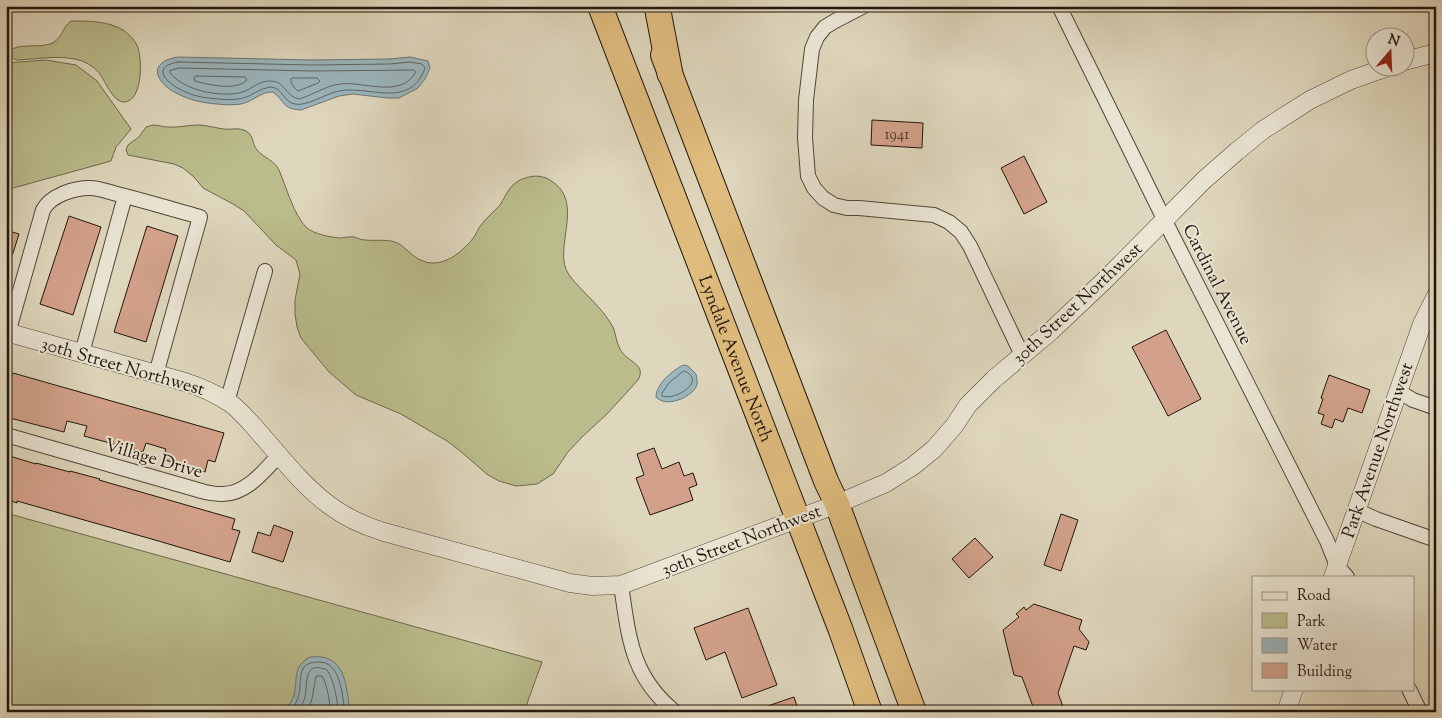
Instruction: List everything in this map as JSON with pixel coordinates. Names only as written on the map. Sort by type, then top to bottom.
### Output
[{"type":"highway","name":"Lyndale Avenue North","points":[[600,6],[840,628],[870,712]]},
{"type":"highway","points":[[645,6],[826,481],[837,504],[914,712]]},
{"type":"highway","points":[[657,6],[670,74]]},
{"type":"street","points":[[864,6],[825,27],[817,37],[812,49],[806,100],[805,138],[808,176],[814,188],[823,198],[834,205],[846,208],[934,215],[949,222],[961,232],[970,246],[1022,355]]},
{"type":"street","name":"Cardinal Avenue","points":[[1060,6],[1164,219],[1327,541],[1339,573]]},
{"type":"street","points":[[1414,58],[1436,53]]},
{"type":"street","name":"30th Street Northwest","points":[[7,333],[205,389],[227,402],[247,419],[324,501],[346,517],[366,526],[570,583],[592,586],[621,585],[837,504],[886,483],[913,466],[934,449],[954,426],[968,405],[994,379],[1051,331],[1204,180],[1263,130],[1310,100],[1364,75]]},
{"type":"street","points":[[7,333],[46,204],[55,196],[80,189],[90,188],[125,196],[200,217],[156,374]]},
{"type":"street","points":[[82,353],[125,196]]},
{"type":"street","points":[[227,402],[265,270]]},
{"type":"street","name":"Park Avenue Northwest","points":[[1339,573],[1356,510],[1422,324],[1436,296]]},
{"type":"street","points":[[1398,391],[1413,400],[1436,408]]},
{"type":"street","name":"Village Drive","points":[[6,435],[205,492],[222,494],[230,494],[246,487],[279,455]]},
{"type":"street","points":[[1356,510],[1436,540]]},
{"type":"street","points":[[621,585],[630,639],[638,666],[656,694],[675,712]]},
{"type":"street","points":[[1286,712],[1294,690]]},
{"type":"street","points":[[1409,690],[1420,712]]},
{"type":"green space","points":[[71,21],[105,23],[123,30],[134,40],[139,54],[140,79],[135,95],[130,100],[124,102],[116,99],[98,71],[81,61],[58,57],[17,60],[10,56],[10,51],[18,47],[45,45],[54,42],[60,37]]},
{"type":"green space","points":[[46,60],[76,65],[97,81],[131,129],[116,147],[111,161],[6,190],[6,63]]},
{"type":"green space","points":[[153,125],[172,127],[201,125],[246,131],[249,133],[257,150],[272,161],[279,170],[294,209],[307,228],[318,234],[335,238],[352,237],[364,240],[395,242],[419,259],[430,263],[437,263],[452,258],[464,248],[516,183],[536,176],[550,180],[561,189],[566,200],[568,213],[564,252],[565,264],[569,275],[609,320],[623,354],[638,366],[640,370],[638,380],[568,452],[553,474],[537,484],[516,486],[499,481],[488,475],[447,441],[401,414],[356,395],[329,372],[301,338],[297,327],[295,300],[300,274],[296,260],[276,245],[244,211],[203,188],[183,168],[174,164],[128,155],[126,150],[128,145],[139,137],[146,127]]},
{"type":"green space","points":[[6,513],[542,662],[524,712],[6,712]]},
{"type":"water","points":[[178,57],[312,60],[410,57],[428,61],[430,68],[418,88],[399,98],[353,94],[339,96],[301,110],[290,108],[273,92],[265,93],[245,103],[232,105],[201,102],[181,95],[163,83],[157,73],[162,63]]},
{"type":"water","points":[[683,365],[688,366],[696,374],[696,387],[689,395],[678,400],[666,402],[660,400],[656,397],[659,387],[670,374]]},
{"type":"water","points":[[310,657],[322,657],[331,660],[337,666],[345,682],[350,712],[281,712],[287,709],[294,695],[300,665]]},
{"type":"building","points":[[872,120],[923,123],[922,148],[871,145]]},
{"type":"building","points":[[1024,156],[1047,202],[1024,214],[1001,168]]},
{"type":"building","points":[[69,216],[101,227],[73,315],[40,304]]},
{"type":"building","points":[[147,226],[178,236],[146,342],[114,332]]},
{"type":"building","points":[[6,230],[19,234],[8,269],[6,268]]},
{"type":"building","points":[[1166,330],[1201,399],[1168,416],[1132,347]]},
{"type":"building","points":[[13,373],[224,433],[215,462],[208,460],[205,472],[162,459],[166,449],[146,443],[143,452],[84,436],[87,426],[67,421],[64,432],[6,417],[8,406],[6,406],[6,398]]},
{"type":"building","points":[[1329,375],[1370,390],[1362,413],[1348,408],[1343,422],[1335,419],[1332,428],[1321,424],[1324,415],[1318,413]]},
{"type":"building","points":[[654,448],[662,469],[679,462],[684,476],[693,473],[697,485],[689,488],[693,500],[650,515],[636,478],[644,475],[637,454]]},
{"type":"building","points":[[6,455],[100,479],[235,519],[232,529],[240,531],[230,562],[6,499]]},
{"type":"building","points":[[1061,514],[1078,520],[1061,571],[1044,565]]},
{"type":"building","points":[[274,525],[293,532],[283,562],[252,552],[258,532],[270,536]]},
{"type":"building","points":[[975,538],[993,557],[969,578],[952,559]]},
{"type":"building","points":[[1034,604],[1082,620],[1079,629],[1089,642],[1086,650],[1074,646],[1058,693],[1065,712],[1035,712],[1022,677],[1014,675],[1003,630],[1019,617],[1016,614],[1024,607],[1026,610]]},
{"type":"building","points":[[748,608],[777,685],[742,698],[725,652],[706,660],[694,628]]},
{"type":"building","points":[[794,697],[799,712],[757,712],[756,710]]}]
